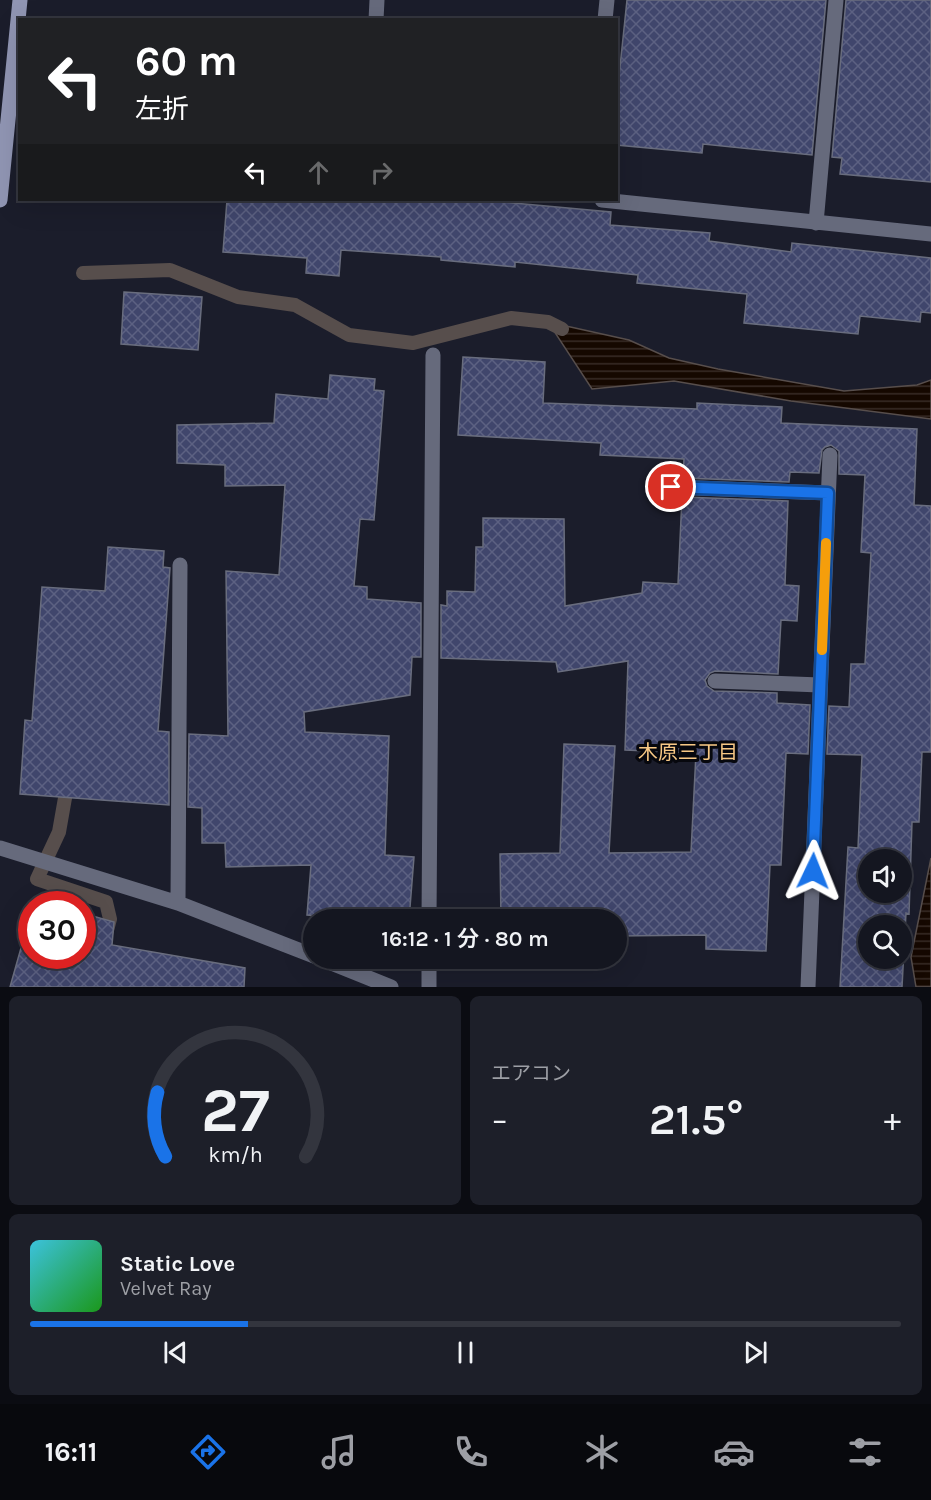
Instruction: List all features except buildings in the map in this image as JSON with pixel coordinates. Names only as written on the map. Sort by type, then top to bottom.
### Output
[{"type":"main road","points":[[19,18],[20,0]]},
{"type":"main road","points":[[0,200],[13,134],[18,38]]},
{"type":"street","points":[[376,18],[377,0]]},
{"type":"street","points":[[605,18],[607,0]]},
{"type":"street","points":[[816,223],[836,0]]},
{"type":"street","points":[[611,201],[931,234]]},
{"type":"street","points":[[429,909],[433,355]]},
{"type":"street","points":[[808,987],[830,455]]},
{"type":"street","points":[[671,487],[828,493]]},
{"type":"street","points":[[178,903],[180,565]]},
{"type":"street","points":[[715,681],[820,685]]},
{"type":"street","points":[[0,848],[178,903],[303,952]]},
{"type":"street","points":[[347,969],[392,987]]},
{"type":"street","points":[[429,969],[429,987]]},
{"type":"shaded area","points":[[548,322],[629,340],[669,358],[844,391],[917,385],[931,380],[931,419],[791,401],[674,381],[592,389]]},
{"type":"shaded area","points":[[931,858],[931,987],[916,987],[912,952]]},
{"type":"waterway","points":[[83,273],[170,270],[238,297],[295,305],[349,335],[413,343],[511,318],[548,322],[562,329]]},
{"type":"waterway","points":[[68,781],[59,832],[37,879],[106,902],[110,919],[105,938]]},
{"type":"slow traffic","points":[[822,650],[826,543]]},
{"type":"district","name":"木原三丁目","points":[[688,752]]},
{"type":"route","points":[[671,487],[828,493],[813,871]]}]
